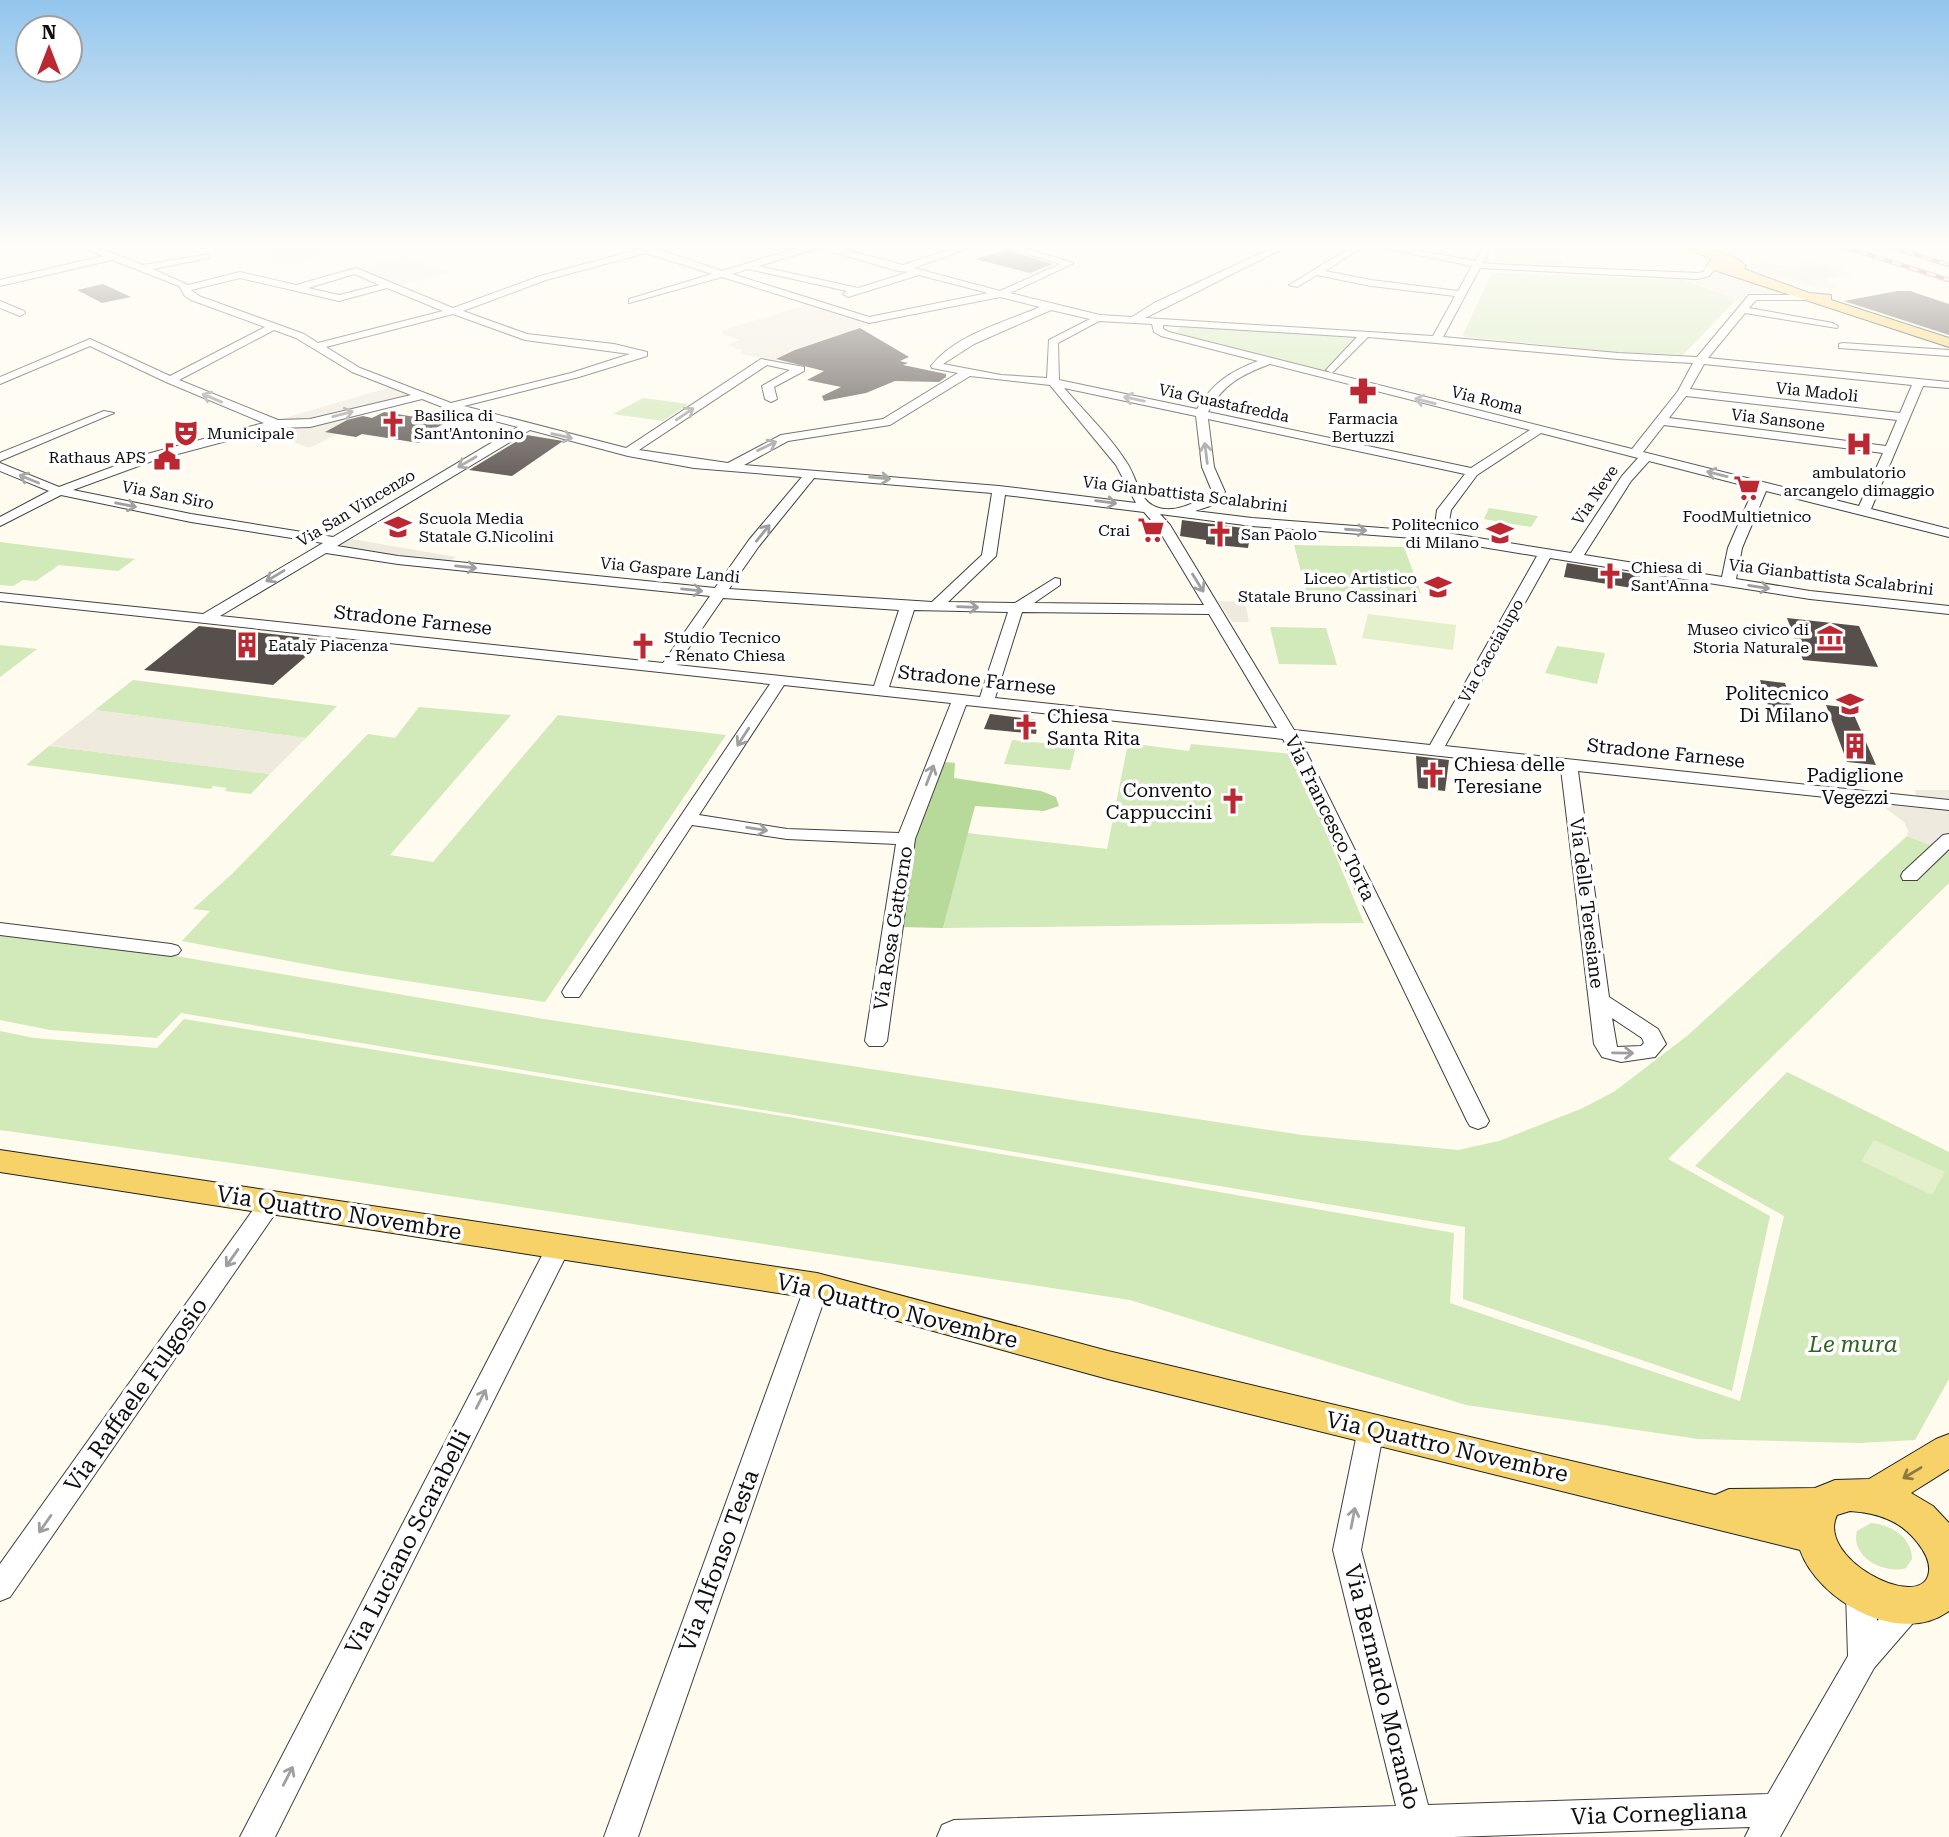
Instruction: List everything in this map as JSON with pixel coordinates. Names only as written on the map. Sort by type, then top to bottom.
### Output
[{"type":"main road","points":[[1916,332],[1949,343]]},
{"type":"main road","name":"Via Quattro Novembre","points":[[0,1161],[817,1286],[1108,1365],[1699,1506],[1818,1520]]},
{"type":"main road","points":[[1874,1496],[1949,1450]]},
{"type":"main road","points":[[1853,1493],[1874,1496],[1914,1514],[1932,1531],[1948,1556],[1948,1582],[1941,1594],[1927,1603],[1894,1605],[1861,1593],[1829,1566],[1818,1520],[1835,1496],[1853,1493]]},
{"type":"street","points":[[170,380],[223,355],[262,332]]},
{"type":"street","name":"Via Gianbattista Scalabrini","points":[[289,332],[300,335],[356,370],[449,406],[526,428],[628,452],[730,467],[999,490],[1145,507],[1176,514],[1440,536],[1810,595],[1949,610]]},
{"type":"street","points":[[318,346],[372,332]]},
{"type":"street","points":[[449,406],[575,375],[643,354],[614,347],[525,337],[511,332]]},
{"type":"street","name":"Via Guastafredda","points":[[993,332],[939,359],[936,366],[967,373],[1053,382],[1473,472]]},
{"type":"street","points":[[1053,382],[1053,342],[1073,332]]},
{"type":"street","name":"Via Roma","points":[[1161,332],[1949,533]]},
{"type":"street","points":[[1329,332],[1618,356],[1700,360],[1847,361],[1949,353]]},
{"type":"street","points":[[1436,339],[1440,332]]},
{"type":"street","name":"Via Neve","points":[[1576,556],[1662,421],[1684,392],[1700,360],[1724,332]]},
{"type":"street","points":[[1835,332],[1847,361]]},
{"type":"street","points":[[1332,370],[1365,334]]},
{"type":"street","points":[[0,381],[90,342],[170,380],[275,424]]},
{"type":"street","points":[[628,452],[765,361],[800,369],[768,386],[771,399]]},
{"type":"street","points":[[1176,514],[1205,503],[1219,492],[1208,467],[1201,413],[1216,386],[1237,373],[1269,361]]},
{"type":"street","points":[[1847,361],[1919,382],[1949,384]]},
{"type":"street","points":[[730,467],[785,438],[886,422],[967,373]]},
{"type":"street","name":"Via Francesco Torta","points":[[1053,382],[1122,464],[1145,507],[1163,525],[1289,734],[1478,1121]]},
{"type":"street","points":[[1864,511],[1919,382]]},
{"type":"street","name":"Via Madoli","points":[[1684,392],[1905,417]]},
{"type":"street","points":[[0,522],[59,491],[151,457],[275,424],[310,423],[422,396]]},
{"type":"street","points":[[0,457],[108,413]]},
{"type":"street","name":"Via Sansone","points":[[1662,421],[1891,450]]},
{"type":"street","name":"Via San Vincenzo","points":[[205,619],[526,428]]},
{"type":"street","points":[[1440,536],[1444,510],[1473,472],[1539,429]]},
{"type":"street","name":"Via San Siro","points":[[0,467],[59,491],[328,545]]},
{"type":"street","points":[[667,668],[754,543],[812,473]]},
{"type":"street","points":[[1728,582],[1735,548],[1762,485]]},
{"type":"street","points":[[936,606],[989,556],[999,490]]},
{"type":"street","name":"Via Gaspare Landi","points":[[328,545],[398,560],[720,593],[908,606],[1215,610]]},
{"type":"street","name":"Via Caccialupo","points":[[1435,750],[1546,552]]},
{"type":"street","points":[[986,702],[1016,609],[1055,582]]},
{"type":"street","name":"Stradone Farnese","points":[[0,597],[1949,805]]},
{"type":"street","points":[[880,691],[908,606]]},
{"type":"street","points":[[572,992],[690,819],[780,680]]},
{"type":"street","name":"Via Rosa Gattorno","points":[[876,1041],[906,839],[960,700]]},
{"type":"street","name":"Via delle Teresiane","points":[[1569,764],[1599,1000]]},
{"type":"street","points":[[690,819],[787,834],[906,839]]},
{"type":"street","points":[[1910,876],[1949,839]]},
{"type":"street","points":[[0,929],[171,950]]},
{"type":"street","name":"Via Raffaele Fulgosio","points":[[0,1588],[271,1202]]},
{"type":"street","name":"Via Luciano Scarabelli","points":[[257,1837],[559,1246]]},
{"type":"street","name":"Via Alfonso Testa","points":[[621,1837],[817,1286]]},
{"type":"street","name":"Via Bernardo Morando","points":[[1371,1429],[1347,1550],[1416,1822]]},
{"type":"street","points":[[1861,1593],[1863,1658]]},
{"type":"street","points":[[1769,1824],[1863,1658],[1909,1606]]},
{"type":"street","name":"Via Cornegliana","points":[[954,1837],[1416,1822],[1769,1824]]},
{"type":"green space","points":[[1291,332],[1361,336],[1328,372],[1176,333]]},
{"type":"green space","points":[[1465,332],[1705,332],[1683,355],[1617,352],[1463,335]]},
{"type":"green space","points":[[643,398],[689,404],[663,421],[613,414]]},
{"type":"green space","points":[[1489,508],[1538,516],[1531,527],[1484,519]]},
{"type":"green space","points":[[0,542],[135,559],[118,571],[59,565],[36,581],[23,580],[13,586],[0,585]]},
{"type":"green space","points":[[1294,545],[1404,547],[1421,593],[1306,591]]},
{"type":"green space","points":[[1368,614],[1456,625],[1453,650],[1362,638]]},
{"type":"green space","points":[[1270,627],[1326,628],[1337,665],[1279,664]]},
{"type":"green space","points":[[0,645],[37,649],[0,677]]},
{"type":"green space","points":[[1557,646],[1605,653],[1597,684],[1545,673]]},
{"type":"green space","points":[[133,680],[337,706],[306,738],[95,710]]},
{"type":"green space","points":[[419,707],[511,715],[390,855],[433,862],[558,715],[726,735],[545,1002],[342,971],[182,941],[210,911],[193,909],[233,873],[368,734],[395,738]]},
{"type":"green space","points":[[1012,740],[1076,746],[1070,770],[1004,764]]},
{"type":"green space","points":[[1128,743],[1189,751],[1191,744],[1293,754],[1364,923],[943,928],[967,833],[1107,849]]},
{"type":"green space","points":[[49,746],[270,774],[251,794],[225,791],[227,788],[213,786],[211,789],[26,765]]},
{"type":"green space","points":[[944,762],[955,763],[954,778],[1041,791],[1056,797],[1059,806],[1044,811],[975,806],[943,928],[899,927],[913,839]]},
{"type":"green space","points":[[1907,836],[1949,852],[1949,883],[1668,1159],[1770,1216],[1732,1391],[1463,1299],[1465,1227],[181,1013],[157,1038],[50,1030],[0,1020],[0,930],[65,937],[544,1019],[1302,1135],[1458,1150],[1499,1141],[1583,1108],[1615,1091],[1687,1036]]},
{"type":"green space","name":"Le mura","points":[[184,1019],[795,1118],[1454,1233],[1450,1303],[1740,1401],[1784,1216],[1695,1166],[1787,1072],[1949,1152],[1949,1379],[1915,1440],[1859,1443],[1698,1439],[1466,1405],[1130,1300],[0,1130],[0,1031],[34,1038],[157,1048]]},
{"type":"green space","points":[[1874,1140],[1945,1172],[1932,1195],[1861,1161]]},
{"type":"green space","points":[[1871,1523],[1893,1529],[1904,1538],[1912,1559],[1906,1568],[1888,1569],[1864,1556],[1856,1540],[1857,1531]]},
{"type":"shaded area","points":[[723,332],[849,332],[807,346],[775,361],[741,354],[741,350],[727,345],[740,340],[722,334]]},
{"type":"shaded area","points":[[391,387],[413,395],[331,428],[343,431],[309,448],[254,427]]},
{"type":"shaded area","points":[[346,538],[456,557],[448,562],[344,548],[339,542]]},
{"type":"shaded area","points":[[1218,601],[1245,602],[1249,622],[1232,622]]},
{"type":"shaded area","points":[[95,710],[306,738],[270,774],[49,746]]},
{"type":"shaded area","points":[[1915,790],[1949,790],[1949,852],[1907,836],[1908,830],[1904,822],[1880,804],[1918,808]]},
{"type":"building","points":[[849,332],[866,332],[909,357],[900,361],[908,363],[903,365],[946,374],[946,377],[939,382],[895,381],[866,393],[824,401],[822,396],[841,387],[807,380],[824,371],[776,359]]},
{"type":"building","name":"Basilica di Sant'Antonino","points":[[384,412],[447,422],[436,428],[442,429],[419,443],[362,434],[356,437],[325,432],[347,420],[363,416],[372,418]]},
{"type":"building","points":[[527,435],[563,441],[512,476],[469,470]]},
{"type":"building","name":"San Paolo","points":[[1182,520],[1251,529],[1248,548],[1206,544],[1206,540],[1180,536]]},
{"type":"building","name":"Chiesa di Sant'Anna","points":[[1567,563],[1640,575],[1638,589],[1564,577]]},
{"type":"building","name":"Museo civico di Storia Naturale","points":[[1787,618],[1859,626],[1878,667],[1803,660]]},
{"type":"building","points":[[199,626],[325,640],[273,685],[144,670]]},
{"type":"building","points":[[1760,680],[1785,683],[1794,714],[1770,712]]},
{"type":"building","name":"Padiglione Vegezzi","points":[[1826,705],[1851,708],[1876,765],[1847,762]]},
{"type":"building","name":"Chiesa Santa Rita","points":[[990,714],[1038,720],[1036,734],[984,729]]},
{"type":"building","name":"Chiesa delle Teresiane","points":[[1416,756],[1449,760],[1445,791],[1418,788]]},
{"type":"place","name":"Farmacia Bertuzzi","points":[[1363,391]]},
{"type":"place","name":"Basilica di Sant'Antonino","points":[[393,424]]},
{"type":"place","name":"Municipale","points":[[186,433]]},
{"type":"place","name":"ambulatorio arcangelo dimaggio","points":[[1859,444]]},
{"type":"place","name":"Rathaus APS","points":[[167,457]]},
{"type":"place","name":"FoodMultietnico","points":[[1747,488]]},
{"type":"place","name":"Scuola Media Statale G.Nicolini","points":[[398,527]]},
{"type":"place","name":"Crai","points":[[1151,530]]},
{"type":"place","name":"Politecnico di Milano","points":[[1500,533]]},
{"type":"place","name":"San Paolo","points":[[1220,534]]},
{"type":"place","name":"Chiesa di Sant'Anna","points":[[1610,576]]},
{"type":"place","name":"Liceo Artistico Statale Bruno Cassinari","points":[[1438,587]]},
{"type":"place","name":"Museo civico di Storia Naturale","points":[[1830,638]]},
{"type":"place","name":"Eataly Piacenza","points":[[247,645]]},
{"type":"place","name":"Studio Tecnico - Renato Chiesa","points":[[643,646]]},
{"type":"place","name":"Politecnico Di Milano","points":[[1850,704]]},
{"type":"place","name":"Chiesa Santa Rita","points":[[1026,727]]},
{"type":"place","name":"Padiglione Vegezzi","points":[[1855,746]]},
{"type":"place","name":"Chiesa delle Teresiane","points":[[1433,775]]},
{"type":"place","name":"Convento Cappuccini","points":[[1233,801]]}]
